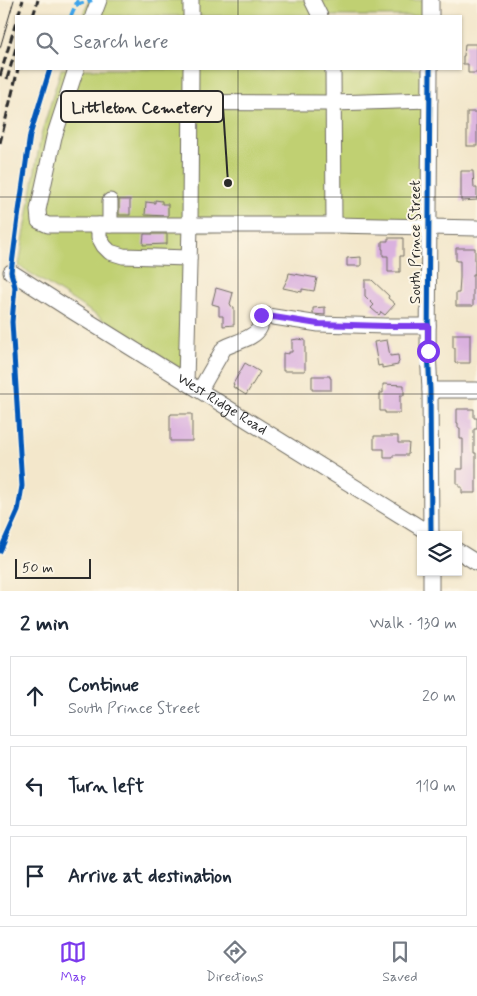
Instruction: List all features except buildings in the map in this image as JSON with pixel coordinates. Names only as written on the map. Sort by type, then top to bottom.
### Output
[{"type":"street","points":[[93,15],[99,0]]},
{"type":"street","points":[[191,0],[191,15]]},
{"type":"street","points":[[312,0],[320,15]]},
{"type":"street","points":[[431,0],[431,15]]},
{"type":"street","points":[[76,70],[54,137],[38,210],[39,221],[48,225],[334,225],[477,228]]},
{"type":"street","points":[[186,382],[191,70]]},
{"type":"street","points":[[333,70],[334,225]]},
{"type":"street","name":"South Prince Street","points":[[430,70],[428,351],[432,531]]},
{"type":"street","points":[[66,102],[333,103],[430,100]]},
{"type":"street","points":[[110,201],[105,225],[99,237],[110,252],[123,256],[189,258]]},
{"type":"street","name":"West Ridge Road","points":[[11,272],[426,531]]},
{"type":"street","points":[[200,390],[224,348],[250,337],[258,330],[261,325],[261,315],[318,324],[428,326]]},
{"type":"street","points":[[430,390],[477,390]]},
{"type":"street","points":[[462,554],[477,563]]},
{"type":"street","points":[[431,576],[431,591]]},
{"type":"green space","points":[[89,0],[424,0],[424,15],[83,15]]},
{"type":"green space","points":[[61,70],[424,70],[424,230],[193,231],[189,374],[19,266],[41,135]]},
{"type":"tram line","points":[[0,48],[14,0]]},
{"type":"railway","points":[[18,15],[23,0]]},
{"type":"railway","points":[[33,15],[38,0]]},
{"type":"railway","points":[[0,76],[15,25]]},
{"type":"railway","points":[[7,79],[15,51]]},
{"type":"railway","points":[[0,143],[18,70]]},
{"type":"marked path","points":[[71,15],[78,0]]},
{"type":"marked path","points":[[76,5],[92,0]]},
{"type":"cycle path","points":[[0,551],[18,511],[22,486],[12,322],[15,287],[11,272],[30,135],[50,70]]},
{"type":"cycle path","points":[[430,70],[428,351],[431,531]]},
{"type":"place","name":"Littleton Cemetery","points":[[228,183]]},
{"type":"route","points":[[261,315],[318,324],[428,326],[428,351]]}]
